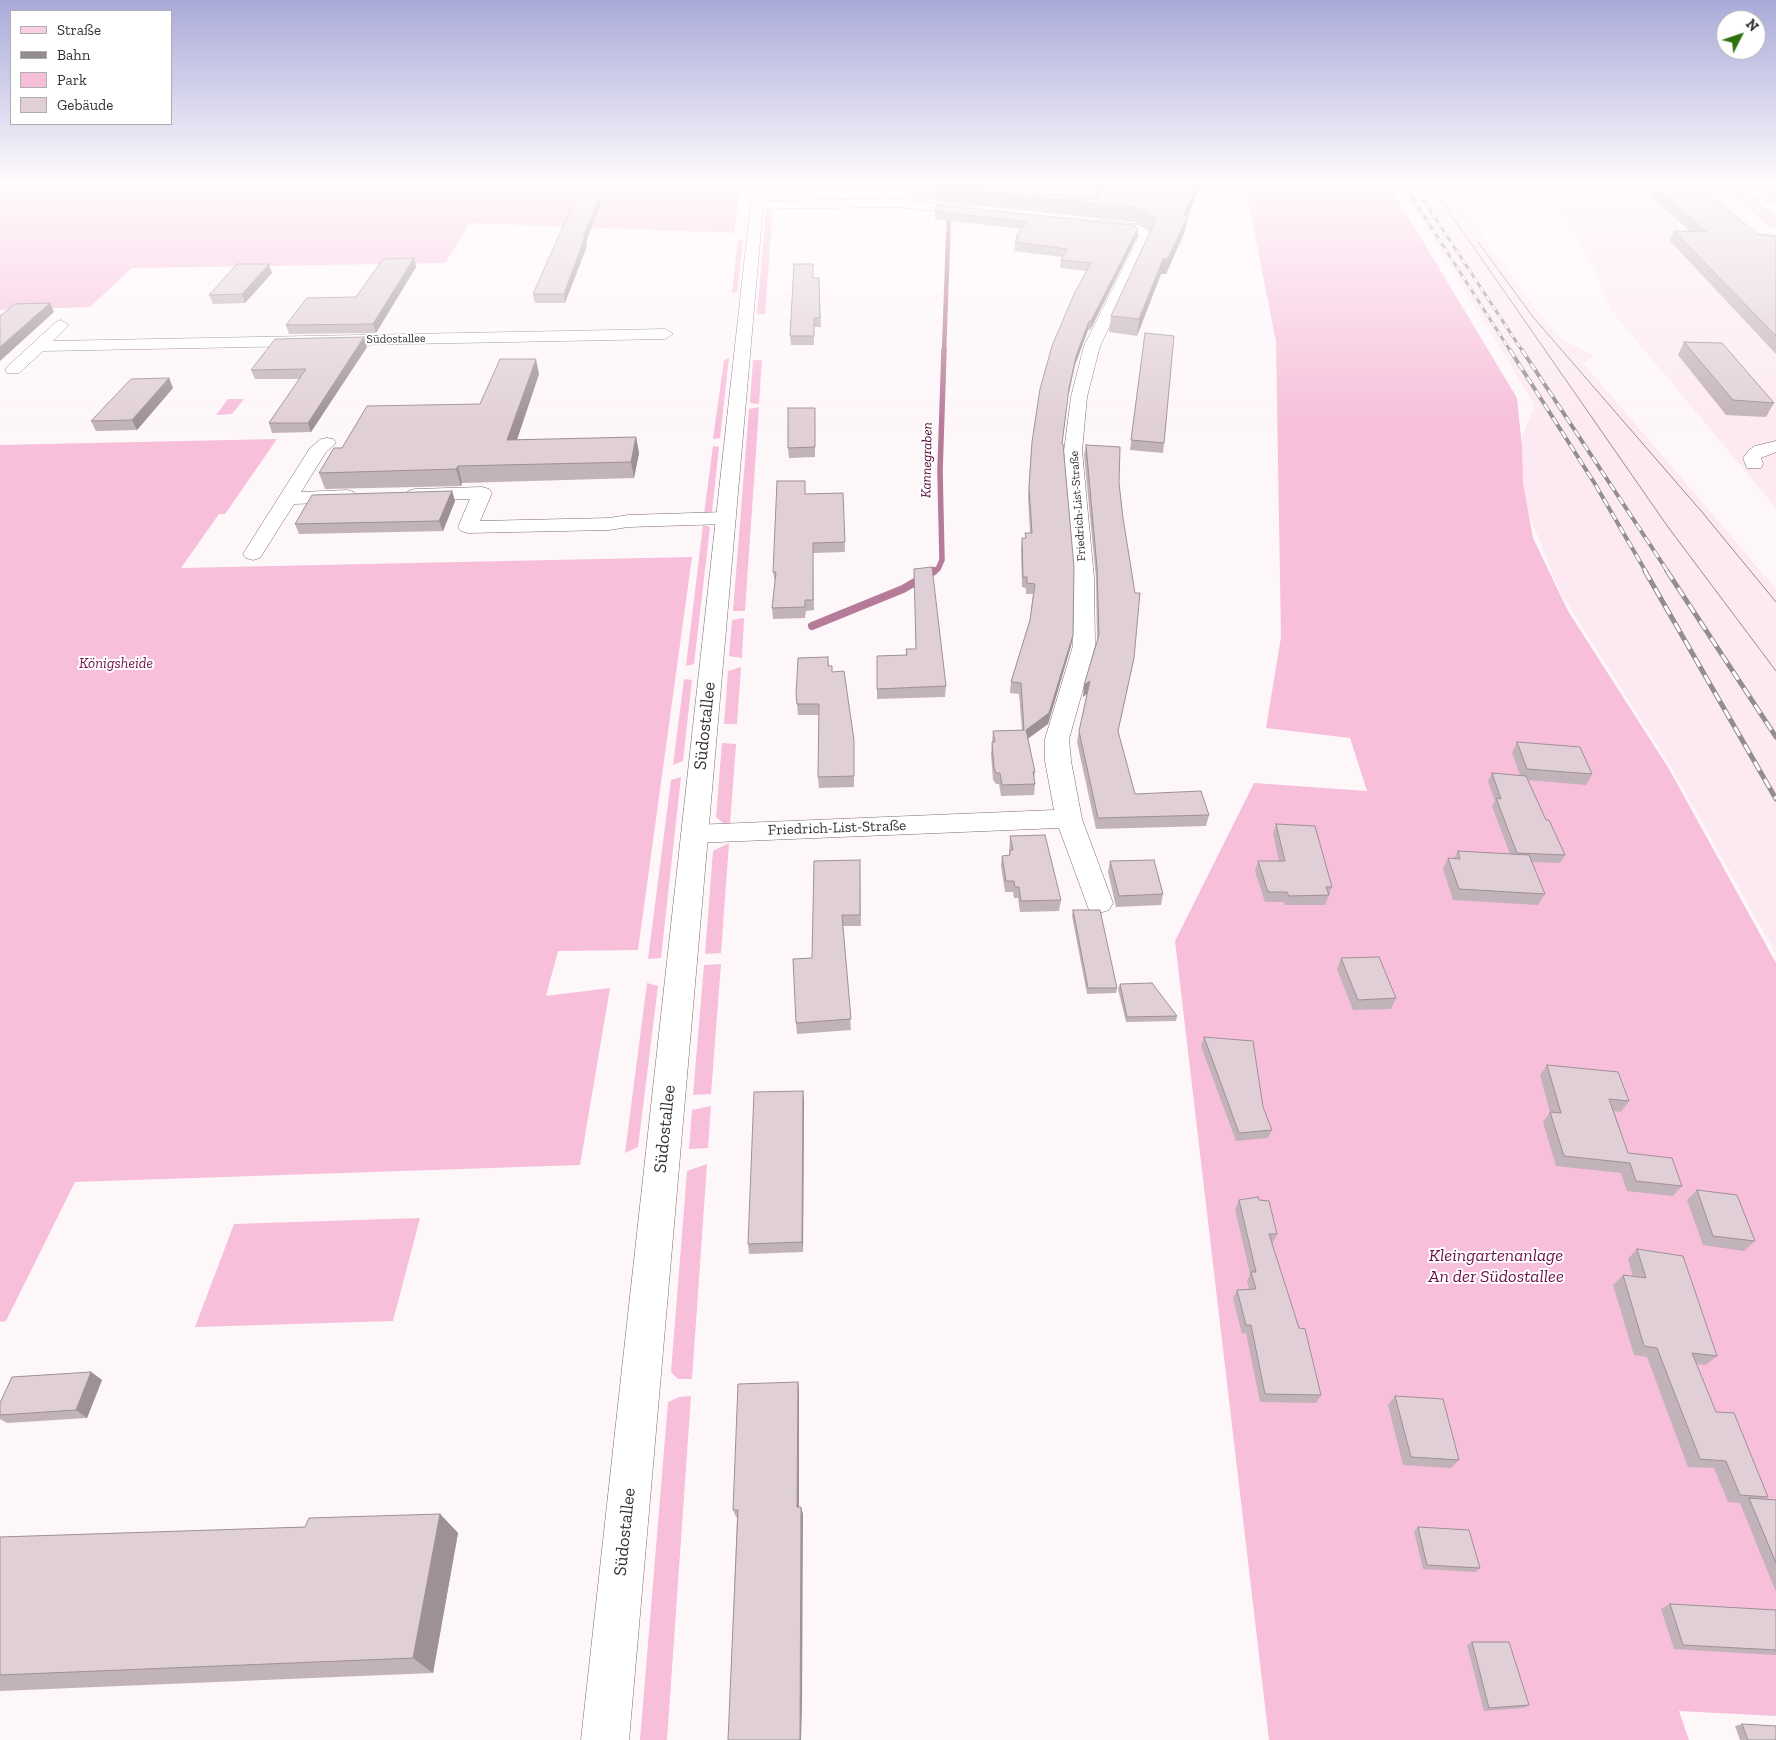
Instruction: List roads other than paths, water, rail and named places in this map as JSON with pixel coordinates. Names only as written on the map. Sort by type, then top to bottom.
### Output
[{"type":"street","name":"Südostallee","points":[[605,1740],[751,264]]},
{"type":"street","name":"Friedrich-List-Straße","points":[[1099,902],[1069,819],[1058,761],[1057,739],[1084,646],[1084,578],[1073,451],[1079,397],[1092,346],[1132,264]]},
{"type":"street","points":[[13,370],[61,325]]},
{"type":"street","name":"Südostallee","points":[[38,346],[664,334]]},
{"type":"street","points":[[252,554],[319,448],[327,443]]},
{"type":"street","points":[[1754,464],[1752,458],[1754,454],[1776,446]]},
{"type":"street","points":[[395,495],[482,493],[468,527],[609,524],[628,521],[726,518]]},
{"type":"street","points":[[288,498],[366,496]]},
{"type":"street","name":"Friedrich-List-Straße","points":[[694,834],[1069,819]]},
{"type":"waterway","name":"Kannegraben","points":[[944,352],[947,264]]},
{"type":"waterway","name":"Kannegraben","points":[[934,571],[938,569],[942,560],[940,471],[944,350]]},
{"type":"waterway","name":"Kannegraben","points":[[812,626],[903,589],[934,571]]},
{"type":"tram line","points":[[1485,264],[1668,527],[1776,671]]},
{"type":"tram line","points":[[1494,264],[1533,317],[1702,512],[1776,602]]},
{"type":"railway","points":[[1455,264],[1511,352]]},
{"type":"railway","points":[[1465,264],[1523,352]]},
{"type":"railway","points":[[1510,350],[1595,484],[1646,572]]},
{"type":"railway","points":[[1522,350],[1668,572]]},
{"type":"railway","points":[[1645,571],[1776,799]]},
{"type":"railway","points":[[1667,571],[1776,737]]},
{"type":"park label","name":"Königsheide","points":[[116,664]]},
{"type":"park label","name":"Kleingartenanlage An der Südostallee","points":[[1496,1266]]}]
